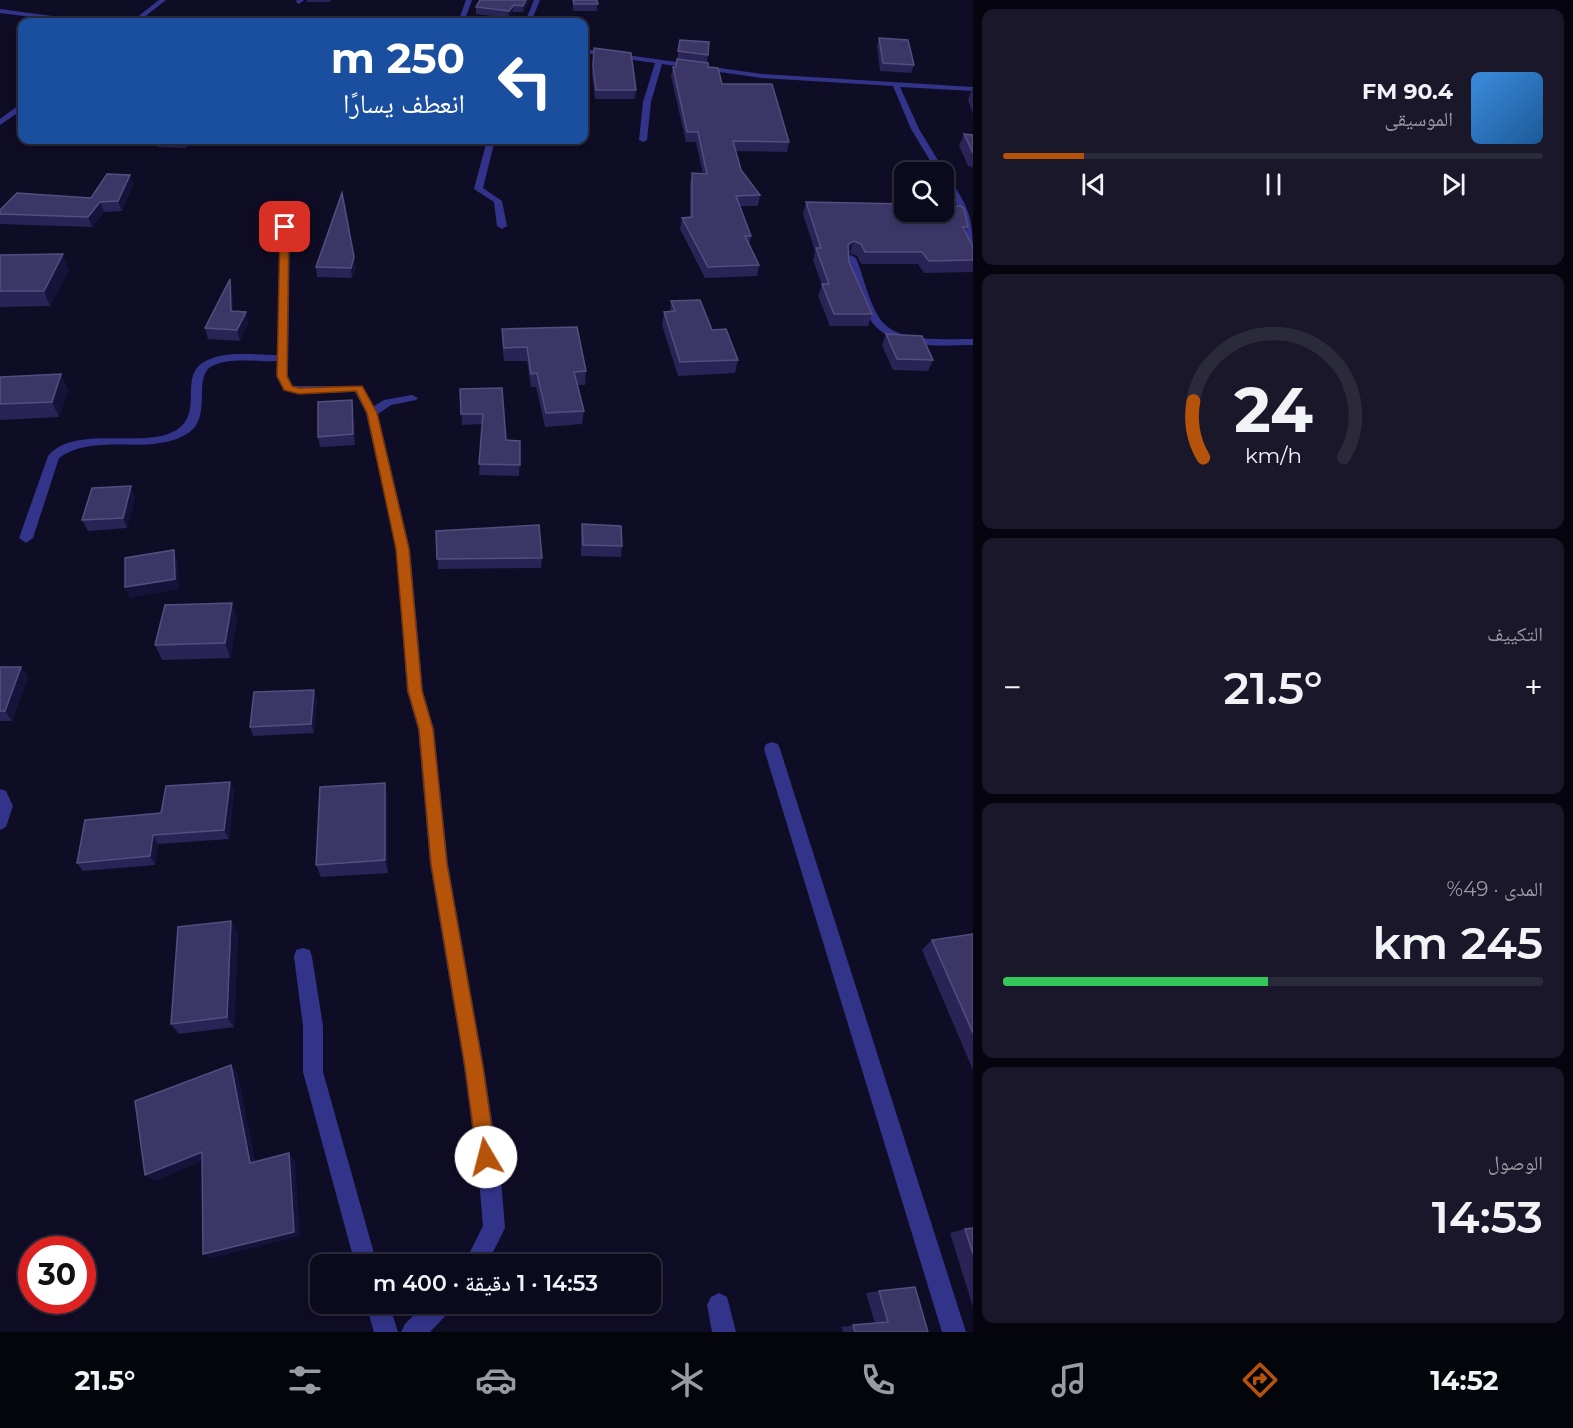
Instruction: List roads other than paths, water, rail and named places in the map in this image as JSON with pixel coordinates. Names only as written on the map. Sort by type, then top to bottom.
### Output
[{"type":"street","points":[[139,18],[163,0]]},
{"type":"street","points":[[462,18],[469,0]]},
{"type":"street","points":[[530,18],[537,0]]},
{"type":"street","points":[[0,11],[52,18]]},
{"type":"street","points":[[588,52],[781,78],[973,88]]},
{"type":"street","points":[[644,140],[647,102],[659,61]]},
{"type":"street","points":[[895,83],[915,129],[935,162]]},
{"type":"street","points":[[0,123],[18,110]]},
{"type":"street","points":[[491,144],[478,189],[498,201],[502,226]]},
{"type":"street","points":[[954,192],[964,208],[973,251]]},
{"type":"street","points":[[285,227],[282,376],[288,388],[299,391],[358,388],[372,413],[403,549],[415,691],[426,729],[439,864],[474,1067],[490,1180],[494,1228],[480,1254]]},
{"type":"street","points":[[851,258],[877,322],[892,333],[913,340],[973,342]]},
{"type":"street","points":[[26,538],[54,456],[59,449],[72,445],[133,443],[178,435],[187,431],[197,414],[198,379],[200,371],[208,364],[229,360],[282,358]]},
{"type":"street","points":[[372,413],[388,402],[412,398]]},
{"type":"street","points":[[772,749],[954,1332]]},
{"type":"street","points":[[0,796],[5,806],[0,822]]},
{"type":"street","points":[[303,957],[313,1026],[313,1072],[363,1254]]},
{"type":"street","points":[[719,1305],[724,1332]]},
{"type":"street","points":[[381,1314],[386,1332]]},
{"type":"street","points":[[413,1332],[431,1314]]}]
